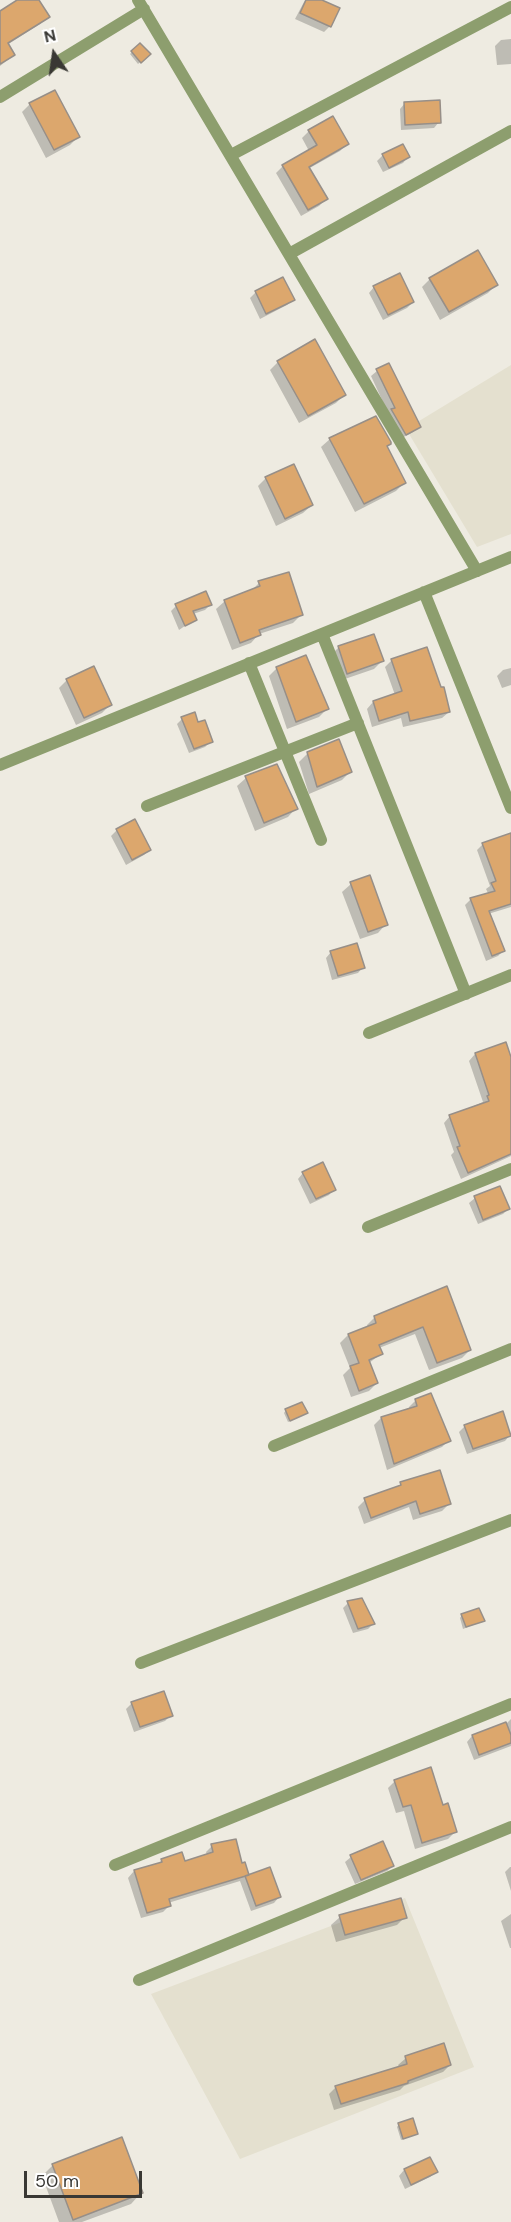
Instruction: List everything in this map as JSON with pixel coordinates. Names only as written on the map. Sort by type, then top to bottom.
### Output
[{"type":"street","points":[[0,97],[141,5],[477,571]]},
{"type":"street","points":[[231,155],[511,7]]},
{"type":"street","points":[[289,254],[511,131]]},
{"type":"street","points":[[0,765],[511,557]]},
{"type":"street","points":[[424,592],[511,808]]},
{"type":"street","points":[[322,634],[466,994]]},
{"type":"street","points":[[249,663],[321,840]]},
{"type":"street","points":[[147,806],[358,723]]},
{"type":"street","points":[[369,1033],[511,975]]},
{"type":"street","points":[[368,1227],[511,1169]]},
{"type":"street","points":[[274,1446],[511,1349]]},
{"type":"street","points":[[141,1663],[511,1520]]},
{"type":"street","points":[[115,1865],[511,1704]]},
{"type":"street","points":[[139,1980],[511,1827]]},
{"type":"shaded area","points":[[511,365],[511,534],[477,547],[406,429]]},
{"type":"shaded area","points":[[405,1898],[474,2067],[240,2159],[151,1994]]},
{"type":"building","points":[[17,0],[39,0],[50,17],[8,43],[15,55],[0,64],[0,11]]},
{"type":"building","points":[[306,0],[322,0],[340,8],[331,27],[300,13]]},
{"type":"building","points":[[140,43],[151,54],[141,63],[131,51]]},
{"type":"building","points":[[55,90],[80,137],[54,150],[29,103]]},
{"type":"building","points":[[440,100],[441,123],[405,125],[404,102]]},
{"type":"building","points":[[333,116],[349,144],[309,167],[328,199],[308,210],[282,165],[317,145],[308,130]]},
{"type":"building","points":[[403,144],[410,157],[389,168],[382,154]]},
{"type":"building","points":[[478,250],[498,285],[449,312],[429,278]]},
{"type":"building","points":[[400,273],[414,302],[388,315],[373,286]]},
{"type":"building","points":[[283,277],[295,300],[266,314],[255,291]]},
{"type":"building","points":[[315,339],[346,395],[308,416],[277,361]]},
{"type":"building","points":[[389,363],[421,427],[406,435],[391,409],[395,408],[376,369]]},
{"type":"building","points":[[376,416],[391,442],[387,446],[406,483],[364,504],[329,438]]},
{"type":"building","points":[[294,464],[313,505],[285,519],[265,477]]},
{"type":"building","points":[[289,572],[303,615],[259,630],[261,635],[240,643],[224,600],[260,586],[258,581]]},
{"type":"building","points":[[206,591],[212,605],[193,611],[197,620],[185,626],[175,604]]},
{"type":"building","points":[[374,634],[384,661],[347,674],[338,646]]},
{"type":"building","points":[[427,647],[441,687],[444,687],[450,712],[410,721],[408,712],[379,721],[373,701],[402,691],[391,659]]},
{"type":"building","points":[[306,655],[329,709],[296,722],[276,667]]},
{"type":"building","points":[[94,666],[112,705],[84,718],[66,679]]},
{"type":"building","points":[[195,712],[198,722],[205,720],[213,742],[194,749],[181,717]]},
{"type":"building","points":[[339,739],[352,772],[317,787],[307,752]]},
{"type":"building","points":[[277,764],[298,809],[264,823],[245,776]]},
{"type":"building","points":[[135,819],[151,850],[132,860],[116,829]]},
{"type":"building","points":[[511,833],[511,904],[489,911],[505,951],[492,956],[470,898],[495,891],[491,883],[496,881],[482,843]]},
{"type":"building","points":[[370,875],[388,925],[368,932],[350,882]]},
{"type":"building","points":[[357,943],[365,968],[338,976],[330,951]]},
{"type":"building","points":[[506,1042],[511,1057],[511,1154],[468,1173],[457,1147],[460,1146],[449,1115],[489,1101],[475,1053]]},
{"type":"building","points":[[323,1162],[336,1190],[316,1199],[302,1172]]},
{"type":"building","points":[[500,1186],[510,1209],[483,1220],[474,1196]]},
{"type":"building","points":[[447,1286],[471,1350],[437,1363],[423,1327],[379,1345],[383,1354],[369,1360],[378,1383],[359,1391],[350,1366],[359,1363],[348,1334],[376,1323],[374,1316]]},
{"type":"building","points":[[431,1393],[451,1441],[394,1464],[381,1417],[417,1406],[415,1399]]},
{"type":"building","points":[[302,1402],[308,1413],[290,1421],[285,1409]]},
{"type":"building","points":[[503,1411],[511,1436],[473,1449],[464,1425]]},
{"type":"building","points":[[440,1470],[451,1504],[420,1514],[416,1501],[371,1518],[364,1498],[401,1485],[400,1482]]},
{"type":"building","points":[[362,1598],[375,1624],[358,1629],[347,1601]]},
{"type":"building","points":[[479,1608],[485,1621],[466,1627],[461,1614]]},
{"type":"building","points":[[164,1691],[173,1716],[140,1727],[131,1702]]},
{"type":"building","points":[[506,1722],[511,1735],[511,1743],[479,1755],[472,1735]]},
{"type":"building","points":[[431,1767],[443,1805],[448,1803],[457,1832],[422,1843],[411,1805],[403,1807],[394,1780]]},
{"type":"building","points":[[236,1839],[242,1863],[245,1862],[249,1875],[169,1899],[171,1906],[147,1913],[134,1870],[162,1862],[161,1859],[182,1852],[185,1861],[213,1852],[211,1844]]},
{"type":"building","points":[[383,1841],[394,1866],[361,1880],[350,1855]]},
{"type":"building","points":[[270,1867],[281,1897],[256,1906],[245,1876]]},
{"type":"building","points":[[401,1898],[407,1918],[345,1935],[339,1915]]},
{"type":"building","points":[[444,2043],[451,2065],[408,2081],[408,2083],[341,2104],[335,2086],[407,2064],[405,2056]]},
{"type":"building","points":[[413,2118],[418,2134],[403,2139],[398,2123]]},
{"type":"building","points":[[122,2137],[143,2193],[73,2220],[52,2164]]},
{"type":"building","points":[[430,2157],[438,2172],[411,2185],[404,2169]]}]
